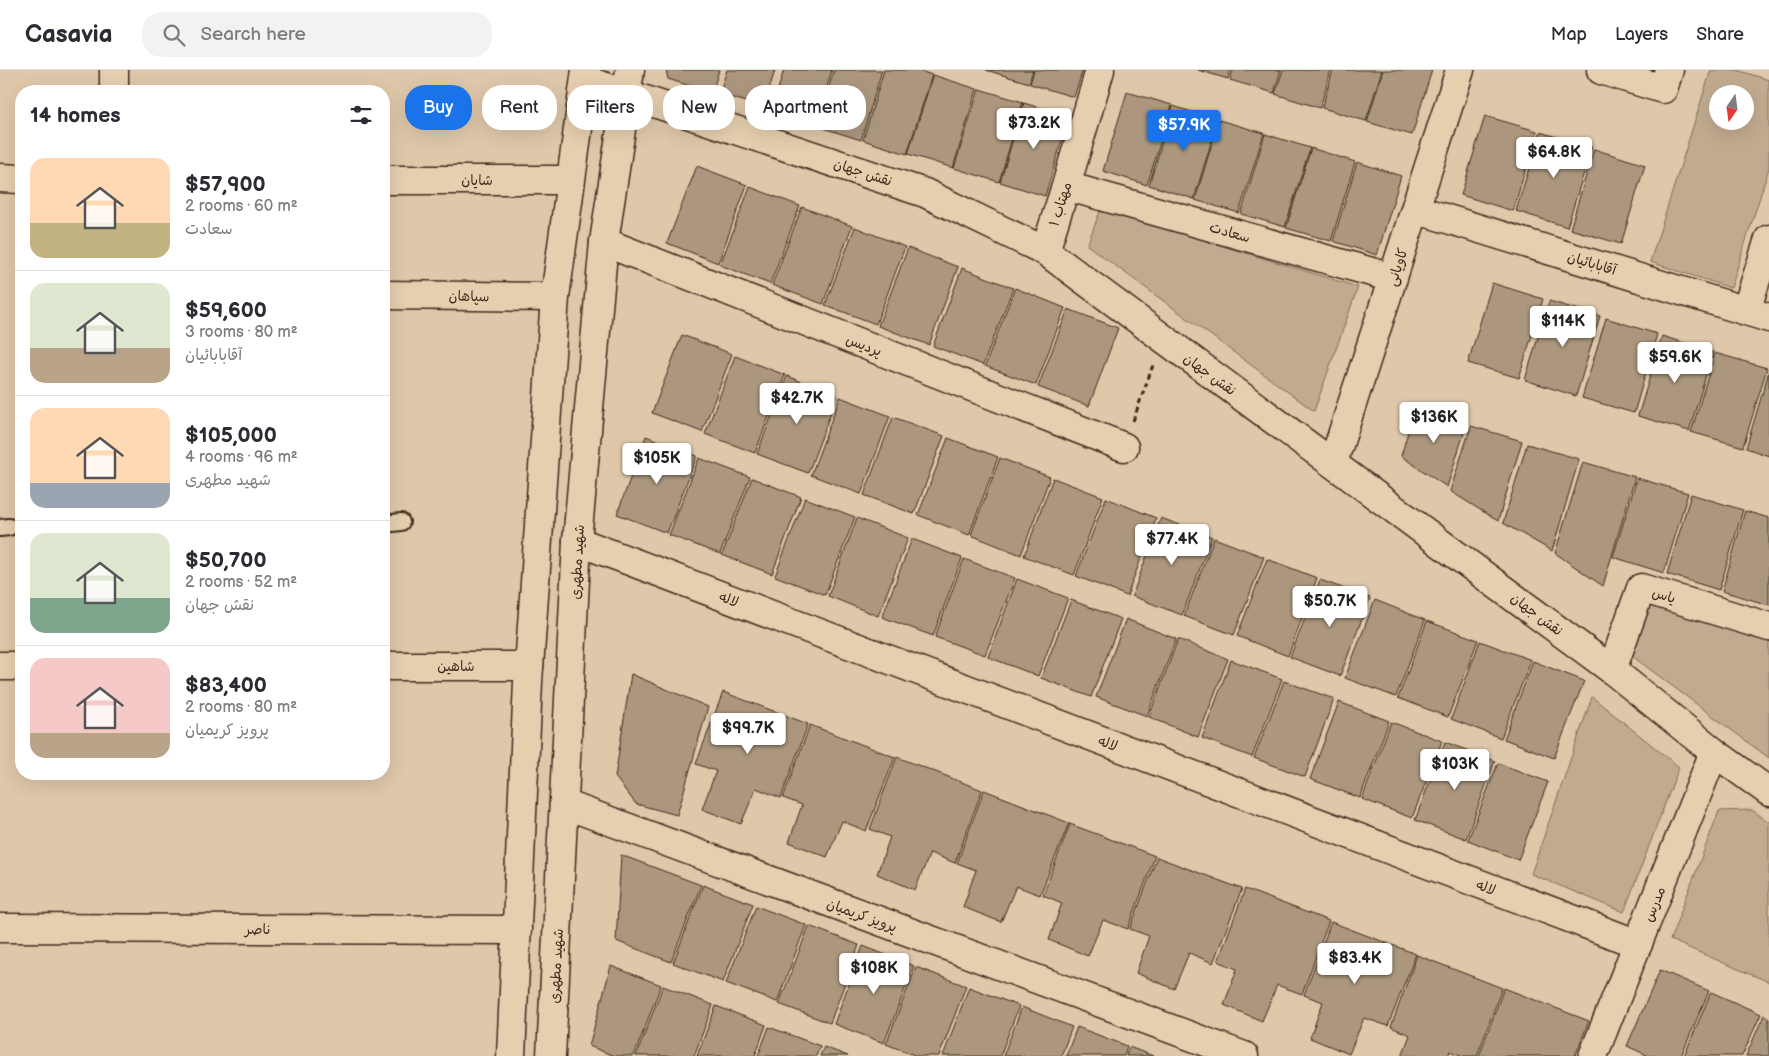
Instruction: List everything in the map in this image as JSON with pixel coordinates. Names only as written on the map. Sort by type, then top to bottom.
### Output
[{"type":"street","points":[[114,70],[114,85]]},
{"type":"street","name":"مهتاب ۱","points":[[1045,251],[1100,70]]},
{"type":"street","name":"کاویانی","points":[[1333,463],[1460,70]]},
{"type":"street","points":[[1601,70],[1666,80]]},
{"type":"street","points":[[511,1056],[529,666],[555,297],[585,75]]},
{"type":"street","name":"نقش جهان","points":[[585,75],[628,82],[925,193],[1045,251],[1612,670],[1714,752],[1769,792]]},
{"type":"street","name":"شهید مطهری","points":[[551,1056],[577,541],[604,242],[628,82]]},
{"type":"street","points":[[0,178],[15,178]]},
{"type":"street","name":"شایان","points":[[390,180],[570,180]]},
{"type":"street","name":"سعادت","points":[[1066,186],[1393,278]]},
{"type":"street","name":"آقابابائیان","points":[[1415,209],[1758,315]]},
{"type":"street","points":[[1758,315],[1769,239]]},
{"type":"street","name":"پردیس","points":[[604,242],[1124,447]]},
{"type":"street","name":"سپاهان","points":[[390,295],[555,297]]},
{"type":"street","name":"لاله","points":[[577,541],[1638,944]]},
{"type":"street","name":"یاس","points":[[1612,670],[1641,588],[1769,627]]},
{"type":"street","points":[[0,666],[15,666]]},
{"type":"street","name":"شاهین","points":[[390,666],[529,666]]},
{"type":"street","name":"مدرس","points":[[1594,1056],[1714,752]]},
{"type":"street","name":"پرویز کریمیان","points":[[564,804],[1244,1056]]},
{"type":"street","name":"ناصر","points":[[0,928],[517,930]]},
{"type":"lane","points":[[390,523],[402,522]]},
{"type":"path","points":[[1124,447],[1162,339]]},
{"type":"shaded area","points":[[1711,70],[1737,70],[1769,80],[1769,168],[1731,288],[1650,262]]},
{"type":"shaded area","points":[[1101,209],[1358,287],[1314,411],[1087,245]]},
{"type":"shaded area","points":[[1651,604],[1769,640],[1769,758],[1632,656]]},
{"type":"shaded area","points":[[1592,697],[1679,767],[1624,912],[1531,874]]},
{"type":"shaded area","points":[[1752,810],[1769,822],[1769,982],[1670,940],[1719,811]]},
{"type":"building","points":[[666,70],[719,70],[714,85],[687,85],[668,79]]},
{"type":"building","points":[[727,70],[775,70],[771,85],[745,85],[745,102],[735,99],[735,85],[722,85]]},
{"type":"building","points":[[784,70],[832,70],[827,85],[779,85]]},
{"type":"building","points":[[834,70],[882,70],[866,123],[866,85],[829,85]]},
{"type":"building","points":[[884,70],[917,70],[932,75],[907,154],[863,140]]},
{"type":"building","points":[[986,70],[1033,70],[1029,83]]},
{"type":"building","points":[[1034,70],[1083,70],[1074,97],[1030,84]]},
{"type":"building","points":[[1198,70],[1231,70],[1228,79]]},
{"type":"building","points":[[1233,70],[1281,70],[1274,93],[1230,80]]},
{"type":"building","points":[[1283,70],[1331,70],[1320,108],[1275,94]]},
{"type":"building","points":[[1333,70],[1382,70],[1366,121],[1322,108]]},
{"type":"building","points":[[1383,70],[1432,70],[1412,135],[1367,122]]},
{"type":"building","points":[[933,75],[977,89],[953,168],[908,154]]},
{"type":"building","points":[[979,89],[1023,102],[999,182],[954,168]]},
{"type":"building","points":[[1127,92],[1172,105],[1147,185],[1103,171]]},
{"type":"building","points":[[1024,103],[1069,117],[1045,196],[1000,182]]},
{"type":"building","points":[[1173,106],[1218,120],[1194,199],[1149,185]]},
{"type":"building","points":[[1485,116],[1537,131],[1513,211],[1461,195]]},
{"type":"building","points":[[1219,120],[1264,133],[1239,213],[1195,200]]},
{"type":"building","points":[[830,130],[864,130],[861,140]]},
{"type":"building","points":[[1540,132],[1592,147],[1567,227],[1516,211]]},
{"type":"building","points":[[1265,134],[1310,148],[1285,227],[1241,214]]},
{"type":"building","points":[[1311,148],[1355,162],[1331,241],[1286,228]]},
{"type":"building","points":[[1594,149],[1645,165],[1621,244],[1570,229]]},
{"type":"building","points":[[1357,162],[1401,176],[1377,255],[1333,241]]},
{"type":"building","points":[[697,166],[747,185],[718,263],[667,243]]},
{"type":"building","points":[[750,187],[800,206],[770,284],[720,265]]},
{"type":"building","points":[[802,207],[852,226],[823,304],[772,285]]},
{"type":"building","points":[[855,227],[905,247],[876,324],[825,305]]},
{"type":"building","points":[[908,248],[958,267],[929,345],[878,326]]},
{"type":"building","points":[[962,268],[1013,288],[983,365],[933,346]]},
{"type":"building","points":[[1492,283],[1543,299],[1519,378],[1468,363]]},
{"type":"building","points":[[1015,288],[1065,308],[1036,385],[985,366]]},
{"type":"building","points":[[1549,301],[1600,316],[1576,396],[1525,380]]},
{"type":"building","points":[[1068,309],[1118,328],[1089,406],[1038,387]]},
{"type":"building","points":[[1606,318],[1657,334],[1634,413],[1582,398]]},
{"type":"building","points":[[682,335],[732,354],[702,432],[652,413]]},
{"type":"building","points":[[1662,336],[1713,352],[1689,431],[1638,416]]},
{"type":"building","points":[[1715,353],[1767,368],[1743,447],[1691,432]]},
{"type":"building","points":[[735,356],[785,375],[755,453],[705,434]]},
{"type":"building","points":[[1769,371],[1769,456],[1746,448]]},
{"type":"building","points":[[787,376],[837,396],[808,473],[757,454]]},
{"type":"building","points":[[840,397],[890,416],[861,494],[811,475]]},
{"type":"building","points":[[1415,408],[1467,423],[1447,487],[1401,456]]},
{"type":"building","points":[[893,417],[944,436],[914,514],[864,495]]},
{"type":"building","points":[[1471,426],[1522,441],[1498,521],[1450,491]]},
{"type":"building","points":[[646,436],[697,456],[667,533],[617,514]]},
{"type":"building","points":[[948,438],[998,457],[969,535],[918,515]]},
{"type":"building","points":[[1527,444],[1579,459],[1552,551],[1503,523]]},
{"type":"building","points":[[699,458],[750,477],[720,554],[669,535]]},
{"type":"building","points":[[1000,458],[1050,477],[1021,555],[971,535]]},
{"type":"building","points":[[1583,462],[1635,477],[1603,586],[1555,553]]},
{"type":"building","points":[[752,478],[801,497],[772,574],[722,555]]},
{"type":"building","points":[[1053,478],[1103,497],[1074,575],[1024,556]]},
{"type":"building","points":[[1637,478],[1688,493],[1664,573],[1613,557]]},
{"type":"building","points":[[1691,494],[1743,510],[1719,590],[1667,574]]},
{"type":"building","points":[[805,498],[855,517],[825,595],[775,576]]},
{"type":"building","points":[[1106,498],[1156,518],[1127,596],[1076,576]]},
{"type":"building","points":[[1745,511],[1769,518],[1769,605],[1722,591]]},
{"type":"building","points":[[857,518],[908,538],[878,616],[828,596]]},
{"type":"building","points":[[1161,518],[1212,537],[1182,615],[1132,596]]},
{"type":"building","points":[[1214,538],[1264,557],[1234,635],[1184,616]]},
{"type":"building","points":[[912,539],[962,558],[933,636],[882,617]]},
{"type":"building","points":[[964,559],[1015,578],[985,655],[935,637]]},
{"type":"building","points":[[1267,559],[1317,578],[1288,656],[1237,636]]},
{"type":"building","points":[[1017,579],[1068,598],[1038,676],[988,657]]},
{"type":"building","points":[[1320,580],[1370,598],[1340,676],[1290,657]]},
{"type":"building","points":[[1071,600],[1121,619],[1091,697],[1041,678]]},
{"type":"building","points":[[1375,600],[1425,620],[1396,697],[1345,678]]},
{"type":"building","points":[[1126,619],[1176,639],[1147,716],[1096,697]]},
{"type":"building","points":[[1427,621],[1478,640],[1448,717],[1398,698]]},
{"type":"building","points":[[1178,639],[1228,659],[1198,737],[1149,717]]},
{"type":"building","points":[[1480,641],[1531,660],[1501,738],[1451,719]]},
{"type":"building","points":[[1231,660],[1282,679],[1252,757],[1202,738]]},
{"type":"building","points":[[1533,661],[1584,681],[1554,758],[1504,739]]},
{"type":"building","points":[[631,674],[708,707],[677,815],[636,804],[615,777]]},
{"type":"building","points":[[1284,681],[1334,699],[1305,777],[1254,758]]},
{"type":"building","points":[[723,692],[808,724],[781,798],[756,788],[741,824],[702,809],[716,771],[696,764]]},
{"type":"building","points":[[1339,702],[1389,721],[1360,798],[1310,779]]},
{"type":"building","points":[[1391,722],[1442,741],[1412,818],[1362,799]]},
{"type":"building","points":[[810,725],[895,757],[866,831],[842,821],[827,857],[789,842],[802,805],[783,798]]},
{"type":"building","points":[[1445,742],[1495,761],[1466,839],[1415,820]]},
{"type":"building","points":[[897,757],[982,790],[955,863],[930,853],[915,890],[877,874],[890,837],[870,829]]},
{"type":"building","points":[[1498,763],[1548,782],[1518,860],[1468,840]]},
{"type":"building","points":[[984,790],[1069,823],[1040,895],[1016,886],[1001,922],[963,907],[976,870],[957,863]]},
{"type":"building","points":[[1070,824],[1155,856],[1128,929],[1103,920],[1088,956],[1049,940],[1062,903],[1043,895]]},
{"type":"building","points":[[621,855],[701,885],[671,962],[616,941]]},
{"type":"building","points":[[1157,857],[1242,889],[1213,963],[1189,953],[1174,989],[1136,973],[1149,936],[1130,929]]},
{"type":"building","points":[[703,885],[753,904],[723,982],[673,963]]},
{"type":"building","points":[[1245,889],[1329,921],[1302,994],[1277,985],[1262,1021],[1224,1005],[1237,969],[1218,961]]},
{"type":"building","points":[[756,906],[806,925],[777,1002],[726,983]]},
{"type":"building","points":[[1331,922],[1416,954],[1388,1026],[1364,1018],[1349,1054],[1310,1038],[1323,1002],[1304,995]]},
{"type":"building","points":[[809,926],[859,945],[830,1023],[779,1004]]},
{"type":"building","points":[[863,946],[914,966],[884,1043],[834,1024]]},
{"type":"building","points":[[1417,955],[1502,988],[1477,1056],[1463,1056],[1450,1051],[1448,1056],[1402,1056],[1410,1035],[1391,1027]]},
{"type":"building","points":[[611,966],[661,985],[634,1056],[614,1056],[589,1046]]},
{"type":"building","points":[[916,967],[966,986],[939,1056],[917,1056],[886,1044]]},
{"type":"building","points":[[1660,970],[1709,991],[1681,1056],[1649,1056],[1627,1046]]},
{"type":"building","points":[[663,986],[713,1005],[694,1056],[636,1056]]},
{"type":"building","points":[[969,987],[1019,1006],[1000,1056],[943,1056]]},
{"type":"building","points":[[1504,988],[1589,1021],[1575,1056],[1479,1056]]},
{"type":"building","points":[[1711,992],[1761,1014],[1742,1056],[1684,1056]]},
{"type":"building","points":[[716,1006],[766,1025],[755,1056],[697,1056]]},
{"type":"building","points":[[1022,1007],[1072,1027],[1061,1056],[1003,1056]]},
{"type":"building","points":[[1764,1015],[1769,1018],[1769,1056],[1746,1056]]},
{"type":"building","points":[[769,1027],[820,1046],[816,1056],[758,1056]]},
{"type":"building","points":[[1077,1027],[1127,1046],[1124,1056],[1066,1056]]},
{"type":"building","points":[[824,1047],[848,1056],[820,1056]]},
{"type":"building","points":[[1129,1047],[1153,1056],[1126,1056]]}]
